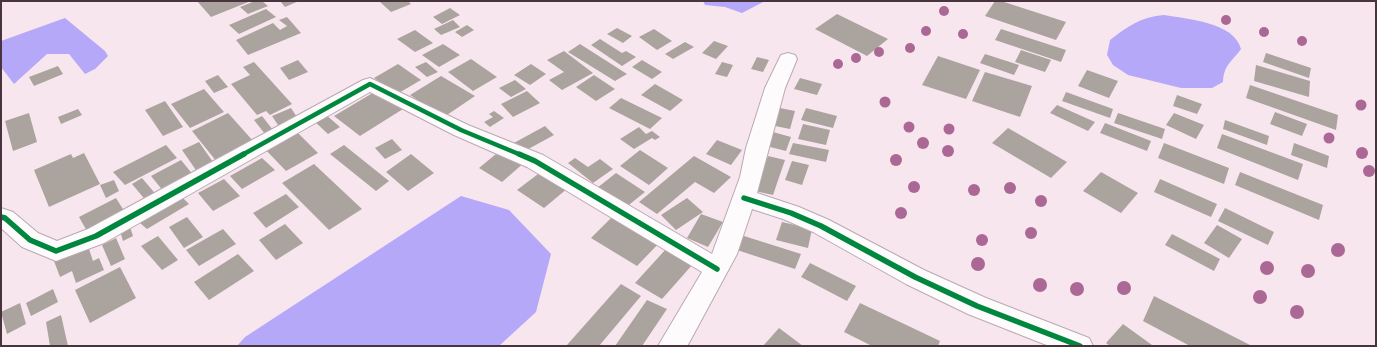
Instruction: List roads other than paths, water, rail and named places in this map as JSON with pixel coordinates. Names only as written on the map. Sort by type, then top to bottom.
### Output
[{"type":"street","points":[[671,346],[681,333],[725,254],[744,198],[775,88],[788,59]]},
{"type":"street","points":[[1,217],[5,218],[30,240],[56,251],[96,236],[370,84],[461,130],[535,161],[717,269]]},
{"type":"street","points":[[744,198],[790,213],[821,226],[915,277],[977,306],[1080,346]]}]
